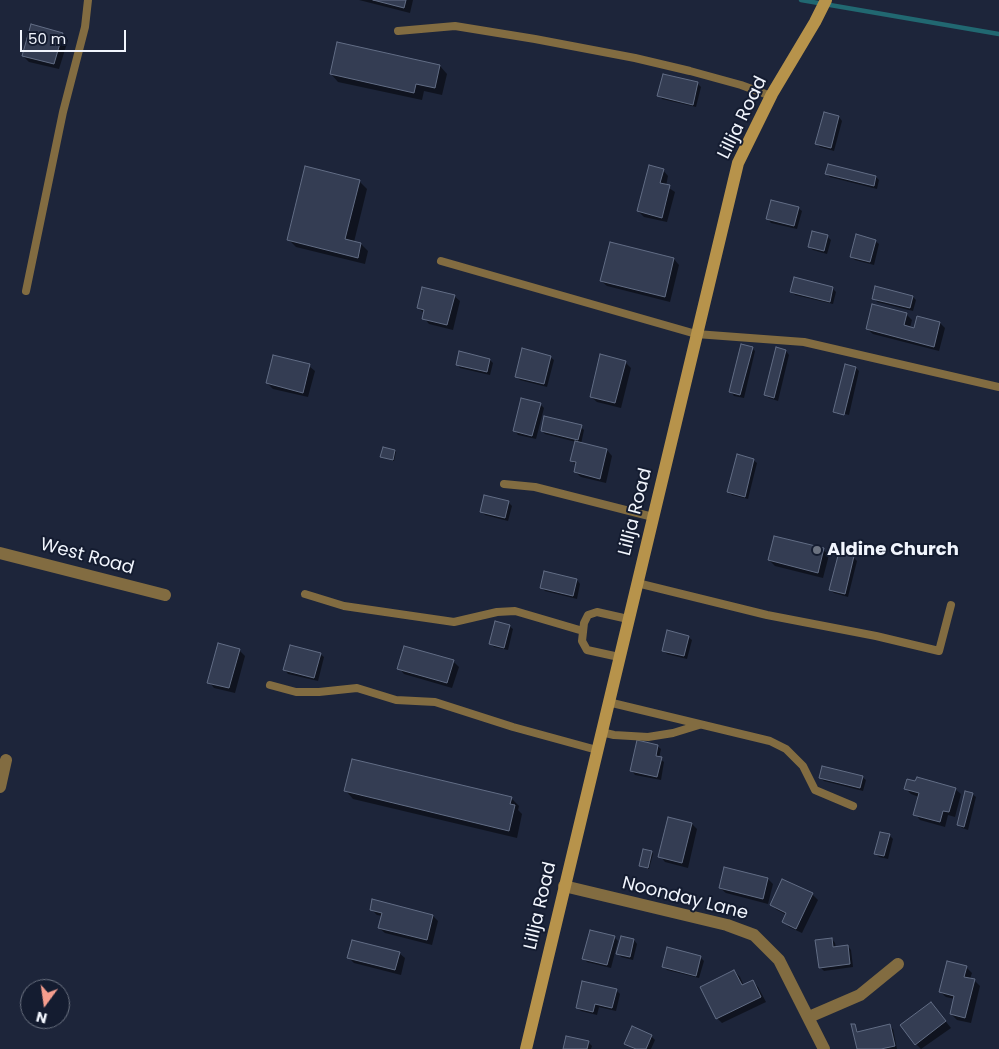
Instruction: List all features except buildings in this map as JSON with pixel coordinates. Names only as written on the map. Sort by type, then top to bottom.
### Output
[{"type":"street","name":"Lillja Road","points":[[526,1049],[738,163],[771,96],[816,22],[826,0]]},
{"type":"street","name":"West Road","points":[[0,553],[165,596]]},
{"type":"street","points":[[0,787],[6,760]]},
{"type":"street","name":"Noonday Lane","points":[[564,886],[727,925],[754,935],[779,960],[824,1049]]},
{"type":"street","points":[[809,1017],[860,995],[898,964]]},
{"type":"lane","points":[[26,291],[63,112],[86,27],[88,0]]},
{"type":"lane","points":[[398,31],[456,26],[535,39],[635,58],[690,71],[741,85],[771,96]]},
{"type":"lane","points":[[441,261],[696,334],[804,342],[999,387]]},
{"type":"lane","points":[[504,484],[535,486],[652,517]]},
{"type":"lane","points":[[637,583],[767,615],[876,636],[939,651],[951,605]]},
{"type":"lane","points":[[305,594],[344,606],[454,622],[497,612],[515,611],[583,631]]},
{"type":"lane","points":[[619,658],[587,650],[582,641],[583,631],[588,615],[597,612],[628,619]]},
{"type":"lane","points":[[270,685],[296,692],[319,692],[357,688],[396,700],[435,702],[513,727],[597,750]]},
{"type":"lane","points":[[608,702],[770,741],[786,748],[802,766],[816,790],[853,806]]},
{"type":"lane","points":[[601,732],[614,735],[648,737],[673,733],[701,724]]},
{"type":"waterway","points":[[801,0],[999,34]]},
{"type":"place","name":"Aldine Church","points":[[817,550]]}]
